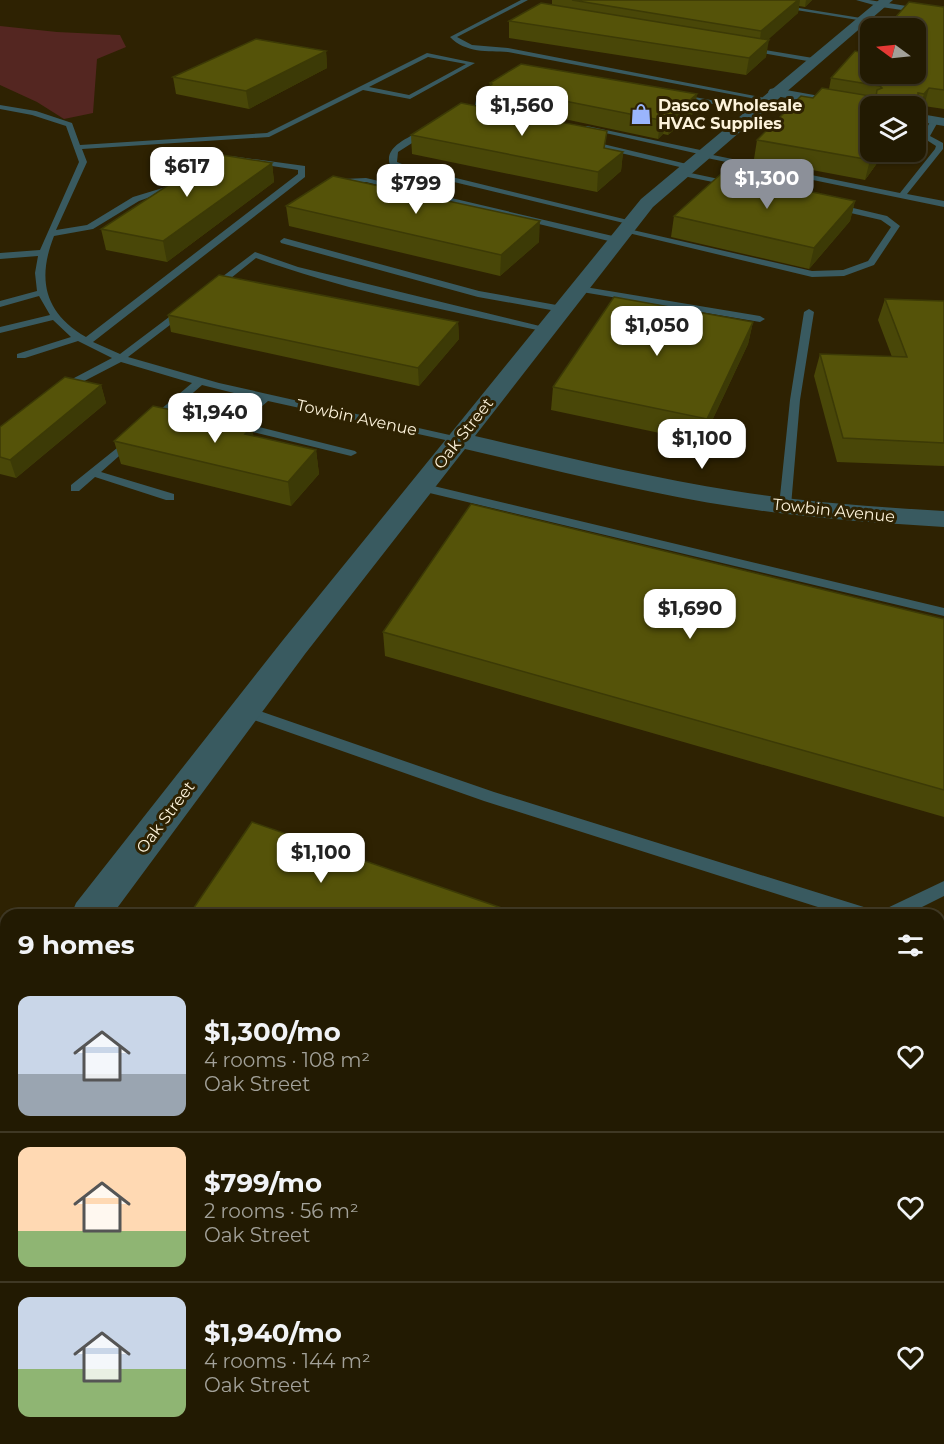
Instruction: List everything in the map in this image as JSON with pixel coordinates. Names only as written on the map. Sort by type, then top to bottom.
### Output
[{"type":"street","name":"Oak Street","points":[[95,909],[245,711],[647,203],[875,5]]},
{"type":"street","points":[[765,101],[860,108]]},
{"type":"street","name":"Towbin Avenue","points":[[459,440],[646,482],[785,506],[842,513],[944,519]]},
{"type":"lane","points":[[525,0],[453,37],[457,42],[465,45],[508,50],[765,101]]},
{"type":"lane","points":[[737,0],[875,5],[944,14]]},
{"type":"lane","points":[[507,9],[519,11]]},
{"type":"lane","points":[[743,48],[813,60]]},
{"type":"lane","points":[[77,147],[269,135],[427,55],[472,63],[410,97],[362,88]]},
{"type":"lane","points":[[511,80],[478,101],[477,104],[569,125]]},
{"type":"lane","points":[[668,94],[765,101]]},
{"type":"lane","name":"Towbin Avenue","points":[[2,107],[33,113],[69,125],[83,162],[42,253],[39,270],[40,285],[56,316],[63,326],[82,340],[122,357],[200,381],[459,440]]},
{"type":"lane","points":[[902,195],[939,149],[940,146],[926,137],[940,121]]},
{"type":"lane","points":[[439,124],[394,152],[393,163],[624,231]]},
{"type":"lane","points":[[581,127],[694,162],[742,186]]},
{"type":"lane","points":[[577,140],[623,149],[657,161],[694,162],[902,195],[944,204]]},
{"type":"lane","points":[[21,356],[82,340],[302,176],[302,168],[291,165],[225,158]]},
{"type":"lane","points":[[51,234],[90,227],[136,200],[173,188],[186,180]]},
{"type":"lane","points":[[326,195],[346,181],[366,180],[624,231],[800,273],[830,275],[844,273],[872,263],[896,226],[884,218],[821,204]]},
{"type":"lane","points":[[284,242],[478,294],[562,309]]},
{"type":"lane","points":[[0,256],[42,253]]},
{"type":"lane","points":[[207,292],[255,255],[295,269],[448,308],[547,329]]},
{"type":"lane","points":[[579,289],[760,320]]},
{"type":"lane","points":[[0,304],[44,292]]},
{"type":"lane","points":[[51,395],[122,357],[188,306]]},
{"type":"lane","points":[[785,506],[795,400],[809,312]]},
{"type":"lane","points":[[0,317],[4,329],[56,316]]},
{"type":"lane","points":[[75,488],[200,381]]},
{"type":"lane","points":[[236,424],[266,397]]},
{"type":"lane","points":[[169,408],[351,453]]},
{"type":"lane","points":[[93,473],[170,497]]},
{"type":"lane","points":[[421,487],[944,612]]},
{"type":"lane","points":[[245,711],[490,797],[848,909]]},
{"type":"lane","points":[[901,909],[944,888]]},
{"type":"shaded area","points":[[0,26],[120,35],[126,47],[97,59],[93,113],[64,119],[37,102],[0,85]]},
{"type":"building","points":[[572,0],[798,0],[761,31]]},
{"type":"building","points":[[909,2],[944,7],[944,90],[929,88],[924,94],[918,93],[918,96],[876,96],[877,90],[882,88],[868,84],[926,84],[926,18],[895,18]]},
{"type":"building","points":[[541,3],[769,40],[749,58],[509,21]]},
{"type":"building","points":[[256,39],[326,51],[246,91],[173,77]]},
{"type":"building","points":[[855,51],[859,52],[860,83],[831,78]]},
{"type":"building","points":[[521,64],[697,94],[671,116],[666,115],[660,120],[489,86],[492,84],[490,83]]},
{"type":"building","points":[[822,88],[870,96],[860,96],[860,158],[757,140],[801,96],[813,98]]},
{"type":"building","points":[[461,103],[607,131],[604,148],[623,152],[598,172],[411,135]]},
{"type":"building","points":[[216,154],[272,163],[163,241],[101,229]]},
{"type":"building","points":[[722,173],[855,201],[814,248],[674,216]]},
{"type":"building","points":[[333,176],[540,221],[501,255],[286,206]]},
{"type":"building","points":[[219,275],[458,322],[418,368],[168,315]]},
{"type":"building","points":[[614,297],[753,322],[707,419],[553,387]]},
{"type":"building","points":[[885,299],[944,301],[944,443],[843,438],[820,354],[907,357]]},
{"type":"building","points":[[65,377],[101,385],[10,460],[0,457],[0,427]]},
{"type":"building","points":[[153,406],[252,427],[245,434],[316,450],[288,482],[114,441]]},
{"type":"building","points":[[471,504],[944,619],[944,790],[383,632]]},
{"type":"building","points":[[252,822],[505,909],[193,909]]},
{"type":"place","name":"Dasco Wholesale HVAC Supplies","points":[[641,114]]}]
